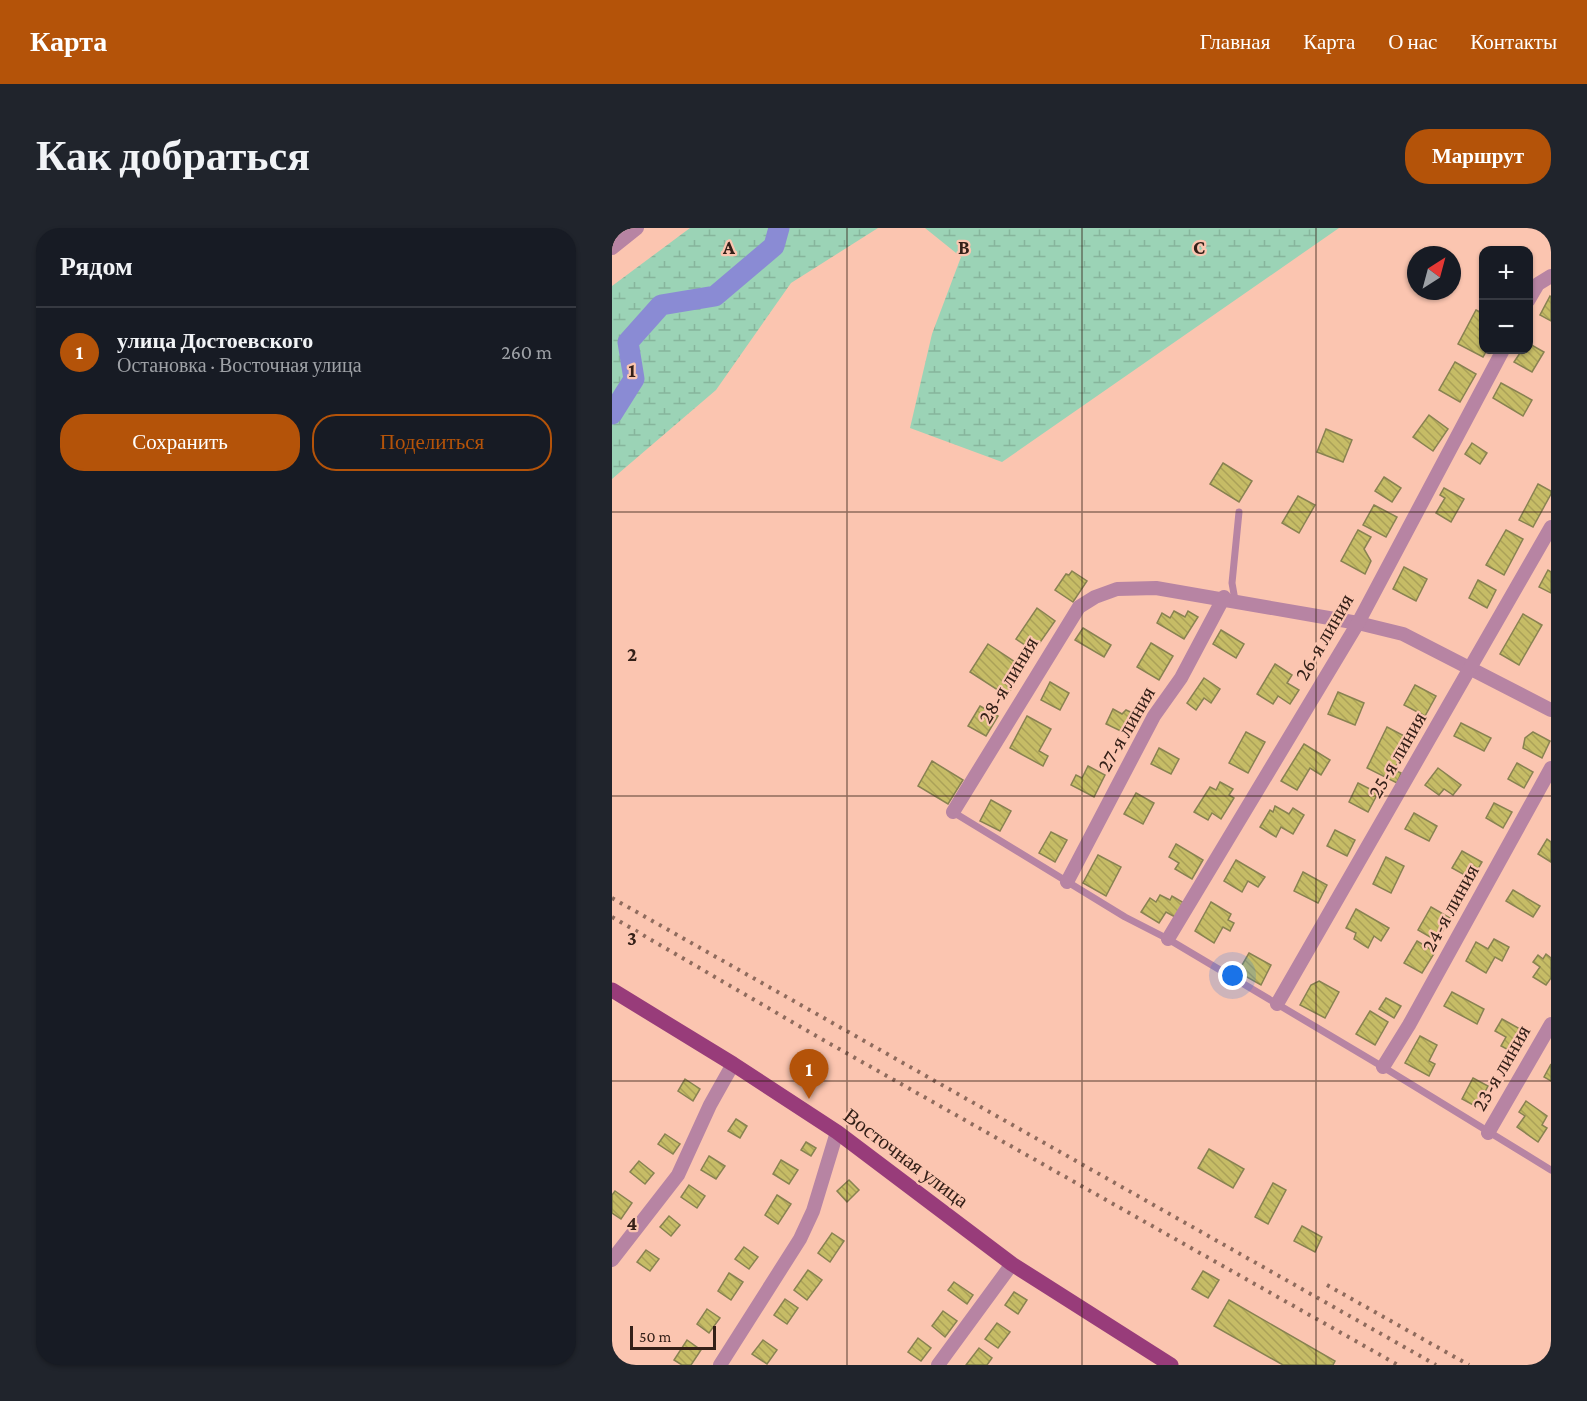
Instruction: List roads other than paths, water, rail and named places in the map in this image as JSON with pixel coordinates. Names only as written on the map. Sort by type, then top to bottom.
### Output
[{"type":"main road","name":"Восточная улица","points":[[612,990],[733,1064],[837,1132],[1012,1264],[1166,1364]]},
{"type":"street","points":[[612,248],[637,228]]},
{"type":"street","points":[[1529,300],[1538,284],[1551,276]]},
{"type":"street","name":"26-я линия","points":[[1168,939],[1358,623],[1501,354]]},
{"type":"street","name":"25-я линия","points":[[1277,1004],[1551,527]]},
{"type":"street","name":"28-я линия","points":[[953,812],[1079,607],[1095,597],[1117,589],[1156,588],[1230,599]]},
{"type":"street","points":[[1230,599],[1358,623],[1403,634],[1551,710]]},
{"type":"street","name":"27-я линия","points":[[1067,882],[1154,716],[1181,678],[1230,599]]},
{"type":"street","name":"24-я линия","points":[[1383,1066],[1415,1015],[1551,768]]},
{"type":"street","name":"23-я линия","points":[[1488,1132],[1551,1024]]},
{"type":"street","points":[[612,1260],[678,1175],[710,1105],[733,1064]]},
{"type":"street","points":[[720,1365],[800,1239],[813,1211],[837,1132]]},
{"type":"street","points":[[938,1365],[1012,1264]]},
{"type":"lane","points":[[1230,599],[1239,512]]},
{"type":"lane","points":[[953,812],[1067,882],[1383,1066],[1551,1170]]},
{"type":"waterway","points":[[612,414],[634,379],[628,342],[661,305],[715,296],[774,246],[779,228]]},
{"type":"railway","points":[[612,898],[1436,1365]]},
{"type":"railway","points":[[612,917],[818,1037],[1398,1365]]},
{"type":"railway","points":[[1327,1285],[1469,1365]]},
{"type":"place","name":"улица Достоевского","points":[[809,1099]]}]
